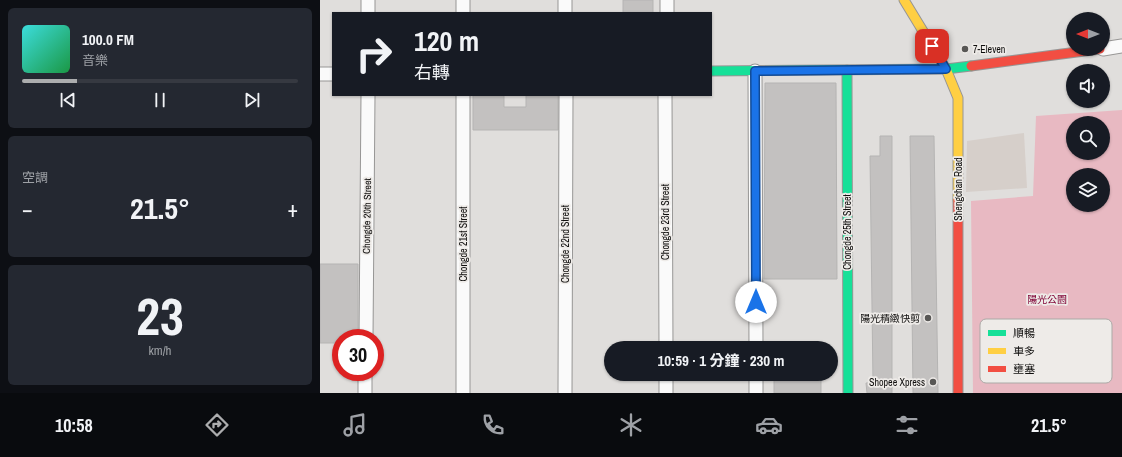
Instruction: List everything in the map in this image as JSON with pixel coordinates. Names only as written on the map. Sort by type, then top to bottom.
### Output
[{"type":"street","points":[[368,0],[368,12]]},
{"type":"street","points":[[463,0],[463,12]]},
{"type":"street","points":[[565,0],[565,12]]},
{"type":"street","points":[[667,0],[667,12]]},
{"type":"street","name":"Shengchan Road","points":[[904,0],[946,69],[958,98],[958,393]]},
{"type":"street","points":[[1110,48],[1122,46]]},
{"type":"street","points":[[712,71],[946,69],[1066,53]]},
{"type":"street","name":"Chongde 25th Street","points":[[847,70],[848,393]]},
{"type":"street","points":[[755,71],[756,341]]},
{"type":"street","points":[[320,74],[332,74]]},
{"type":"street","name":"Chongde 20th Street","points":[[366,329],[368,96]]},
{"type":"street","name":"Chongde 21st Street","points":[[463,96],[463,393]]},
{"type":"street","name":"Chongde 22nd Street","points":[[565,393],[566,96]]},
{"type":"street","name":"Chongde 23rd Street","points":[[665,96],[666,341]]},
{"type":"street","points":[[365,381],[365,393]]},
{"type":"street","points":[[666,381],[666,393]]},
{"type":"street","points":[[756,381],[756,393]]},
{"type":"shaded area","points":[[1024,133],[1027,188],[966,192],[967,141]]},
{"type":"green space","name":"陽光公園","points":[[1122,110],[1122,393],[973,393],[971,201],[1033,196],[1036,116]]},
{"type":"building","points":[[623,0],[653,0],[653,12],[623,12]]},
{"type":"building","points":[[765,83],[836,83],[837,279],[764,279]]},
{"type":"building","points":[[473,96],[504,96],[504,107],[526,107],[526,96],[558,96],[558,130],[473,130]]},
{"type":"building","points":[[880,136],[892,136],[892,393],[867,393],[866,383],[873,383],[870,156],[880,156]]},
{"type":"building","points":[[910,136],[934,136],[938,393],[913,393]]},
{"type":"building","points":[[320,264],[358,264],[358,329],[332,329],[332,343],[320,343]]},
{"type":"building","points":[[774,381],[821,381],[821,393],[774,393]]},
{"type":"traffic: fast","points":[[712,71],[946,69],[971,66]]},
{"type":"traffic: fast","points":[[847,70],[848,393]]},
{"type":"traffic: slow","points":[[904,0],[946,69],[958,98],[958,200]]},
{"type":"traffic: jam","points":[[971,66],[1066,53]]},
{"type":"traffic: jam","points":[[958,200],[958,393]]},
{"type":"place","name":"7-Eleven","points":[[965,49]]},
{"type":"place","name":"陽光精緻快剪","points":[[928,318]]},
{"type":"place","name":"Shopee Xpress","points":[[933,382]]},
{"type":"route","points":[[756,302],[755,71],[946,69],[932,46]]}]
